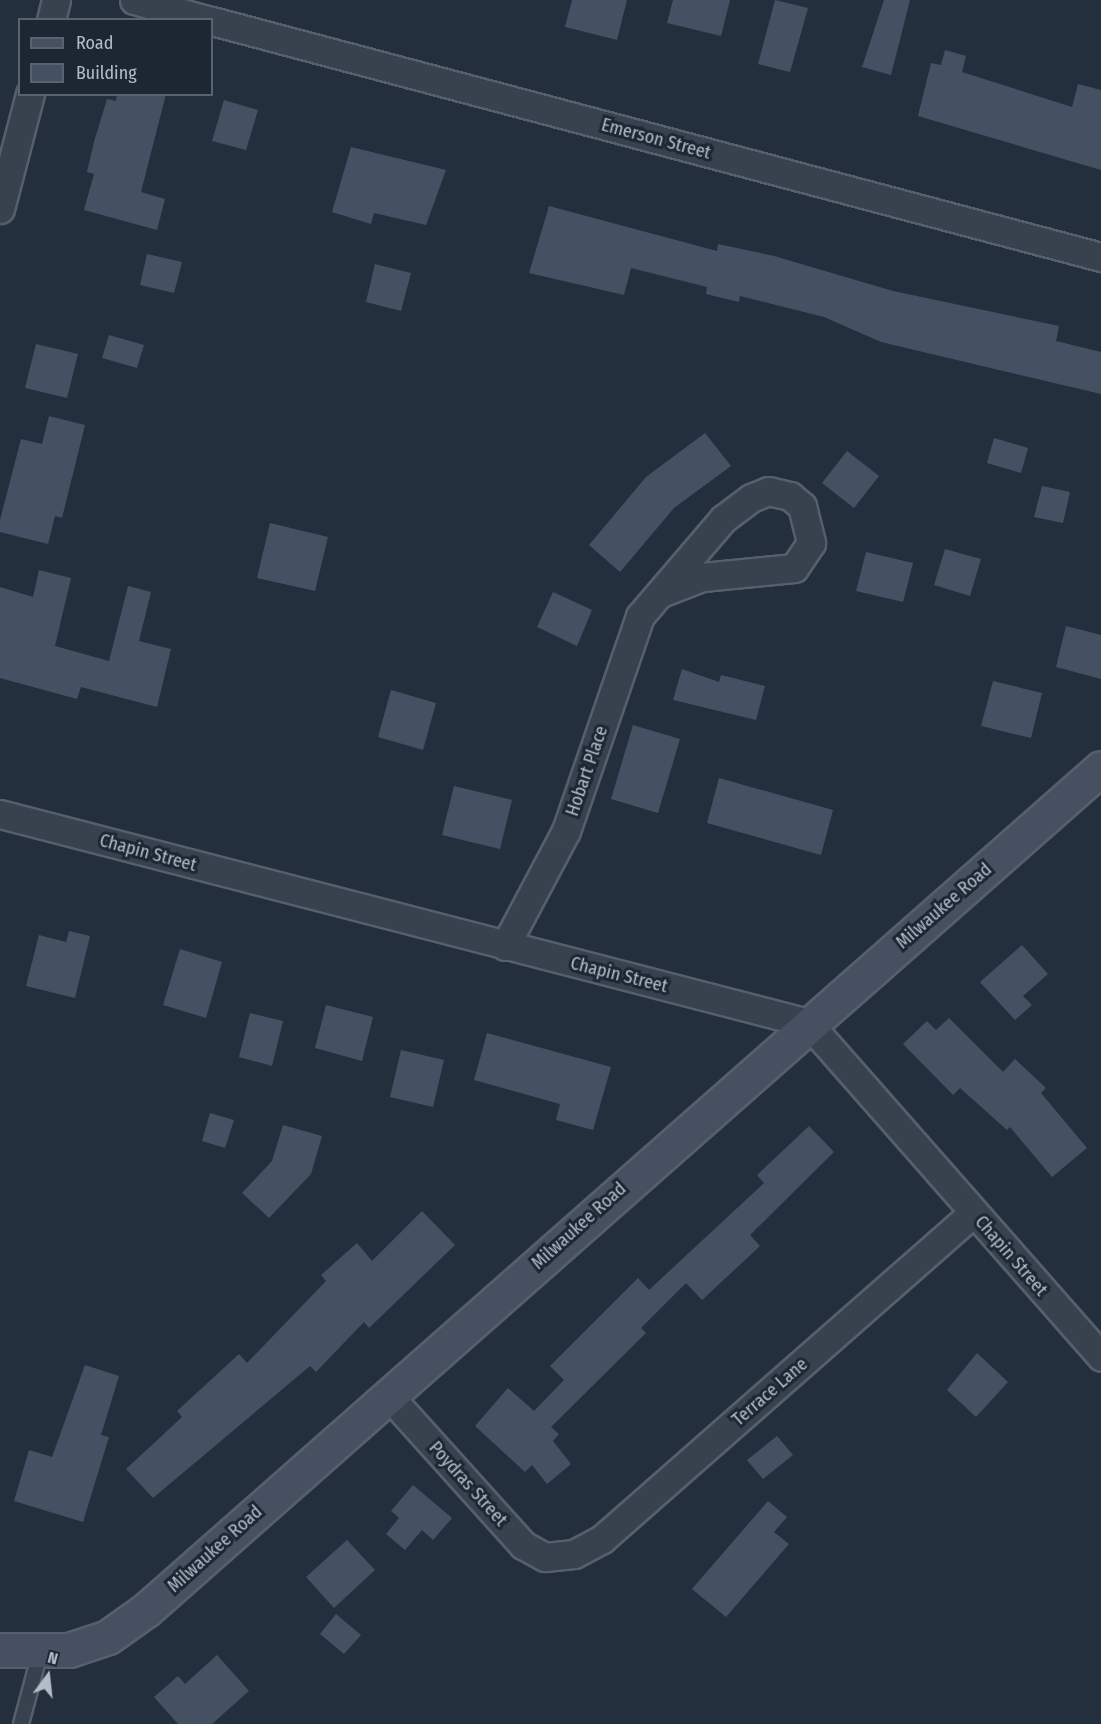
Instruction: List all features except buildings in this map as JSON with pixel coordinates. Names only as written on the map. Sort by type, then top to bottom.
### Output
[{"type":"street","points":[[52,18],[56,0]]},
{"type":"street","name":"Emerson Street","points":[[134,0],[202,18]]},
{"type":"street","name":"Emerson Street","points":[[213,21],[1101,257]]},
{"type":"street","points":[[0,209],[29,96]]},
{"type":"street","name":"Hobart Place","points":[[505,946],[566,831],[640,616],[723,519],[752,498],[768,491],[790,496],[802,506],[811,543],[794,568],[702,577],[660,593]]},
{"type":"street","name":"Milwaukee Road","points":[[0,1650],[40,1653],[108,1637],[146,1610],[808,1023],[1101,768]]},
{"type":"street","name":"Chapin Street","points":[[0,814],[808,1023],[1101,1357]]},
{"type":"street","name":"Terrace Lane","points":[[558,1557],[602,1539],[973,1213]]},
{"type":"street","name":"Poydras Street","points":[[388,1395],[523,1545],[558,1557]]},
{"type":"lane","points":[[21,1724],[40,1653]]}]
